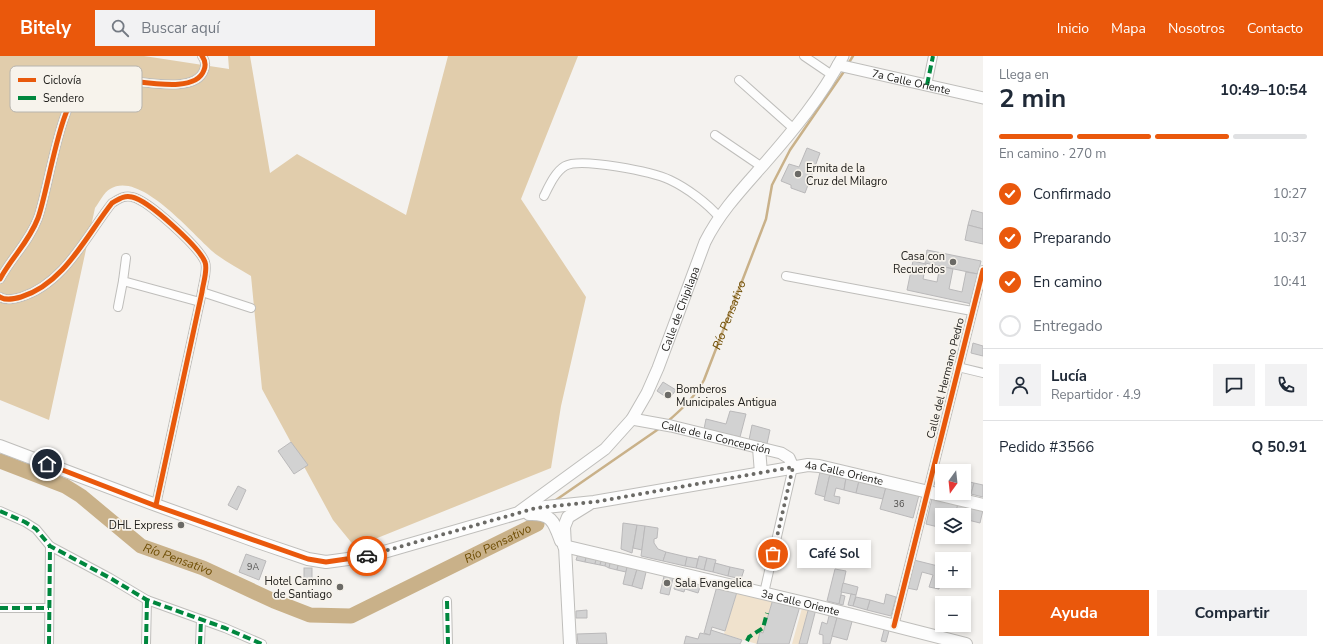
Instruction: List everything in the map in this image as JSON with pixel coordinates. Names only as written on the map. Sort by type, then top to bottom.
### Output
[{"type":"main road","name":"Calle de Chipilapa","points":[[514,514],[560,483],[605,449],[632,419],[653,381],[705,242],[719,217],[794,130],[829,79],[836,77],[848,56]]},
{"type":"main road","name":"7a Calle Oriente","points":[[844,65],[983,98]]},
{"type":"main road","name":"Calle de la Concepción","points":[[632,419],[671,426],[786,456],[792,462],[793,467]]},
{"type":"main road","name":"4a Calle Oriente","points":[[0,446],[156,506],[294,554],[326,562],[370,556],[514,514],[548,511],[793,467],[819,466],[983,505]]},
{"type":"main road","points":[[759,448],[761,473]]},
{"type":"main road","points":[[570,644],[564,527],[568,517],[594,502]]},
{"type":"main road","points":[[548,511],[564,546]]},
{"type":"main road","name":"3a Calle Oriente","points":[[564,546],[764,593],[966,644]]},
{"type":"street","points":[[142,83],[189,83],[198,79],[204,71],[205,64],[202,56]]},
{"type":"street","points":[[804,56],[829,79]]},
{"type":"street","points":[[927,85],[934,56]]},
{"type":"street","points":[[739,80],[794,130]]},
{"type":"street","points":[[0,279],[33,232],[39,215],[51,163],[68,112]]},
{"type":"street","points":[[715,135],[762,167]]},
{"type":"street","points":[[544,196],[554,178],[566,166],[572,164],[600,165],[663,177],[680,185],[719,217]]},
{"type":"street","points":[[0,297],[6,300],[19,298],[44,287],[67,264],[112,203],[121,197],[130,196],[139,199],[157,212],[177,230],[202,257],[205,262],[206,270],[202,292],[156,506]]},
{"type":"street","points":[[118,307],[126,258]]},
{"type":"street","name":"Calle del Hermano Pedro","points":[[894,626],[983,270]]},
{"type":"street","points":[[786,276],[972,311]]},
{"type":"street","points":[[123,281],[200,302]]},
{"type":"street","points":[[202,292],[252,308]]},
{"type":"street","points":[[958,367],[983,373]]},
{"type":"street","points":[[764,593],[793,467]]},
{"type":"street","points":[[0,511],[25,522],[36,530],[50,546],[110,578],[146,600],[225,628],[262,644]]},
{"type":"street","points":[[49,644],[50,546]]},
{"type":"street","points":[[146,600],[146,644]]},
{"type":"street","points":[[446,600],[448,644]]},
{"type":"street","points":[[0,608],[49,608]]},
{"type":"street","points":[[200,644],[201,620]]},
{"type":"shaded area","points":[[0,56],[144,56],[229,69],[228,56],[250,56],[270,173],[297,154],[406,215],[448,56],[578,56],[521,199],[586,297],[561,406],[551,468],[355,547],[333,520],[262,389],[251,276],[217,255],[182,221],[152,197],[137,188],[123,185],[108,190],[95,208],[49,420],[0,400]]},
{"type":"shaded area","points":[[738,590],[773,599],[763,633],[760,632],[757,644],[724,634]]},
{"type":"shaded area","points":[[802,608],[809,609],[799,644],[792,644]]},
{"type":"building","name":"Ermita de la Cruz del Milagro","points":[[807,148],[820,153],[805,193],[791,188],[791,185],[781,181],[789,164],[799,167]]},
{"type":"building","points":[[972,210],[983,213],[983,229],[968,225]]},
{"type":"building","points":[[968,225],[983,229],[983,244],[965,240]]},
{"type":"building","name":"Casa con Recuerdos","points":[[927,250],[981,261],[978,274],[925,263]]},
{"type":"building","points":[[913,261],[926,264],[923,279],[937,282],[940,266],[953,269],[949,289],[962,292],[966,272],[978,274],[972,304],[907,290]]},
{"type":"building","points":[[973,343],[983,346],[983,356],[971,353]]},
{"type":"building","name":"Bomberos Municipales Antigua","points":[[663,382],[676,390],[669,399],[657,391]]},
{"type":"building","points":[[730,411],[746,414],[740,437],[704,429],[706,419],[726,424]]},
{"type":"building","points":[[752,425],[770,430],[767,444],[749,440]]},
{"type":"building","points":[[291,442],[308,465],[294,474],[278,451]]},
{"type":"building","points":[[820,472],[830,474],[825,497],[815,494]]},
{"type":"building","points":[[830,474],[846,478],[844,490],[836,488],[834,496],[840,497],[839,504],[824,500]]},
{"type":"building","points":[[846,478],[859,481],[856,493],[844,490]]},
{"type":"building","points":[[859,481],[886,487],[883,499],[856,493]]},
{"type":"building","points":[[971,482],[974,483],[971,494]]},
{"type":"building","points":[[974,483],[983,485],[983,497],[971,494]]},
{"type":"building","points":[[238,486],[246,490],[237,510],[228,505]]},
{"type":"building","points":[[886,487],[919,495],[913,518],[880,509]]},
{"type":"building","points":[[932,498],[935,500],[958,504],[957,508],[935,508],[935,526],[926,524]]},
{"type":"building","points":[[958,504],[983,510],[980,523],[971,521],[971,508],[957,508]]},
{"type":"building","points":[[623,523],[637,525],[632,553],[621,549]]},
{"type":"building","points":[[637,525],[645,526],[642,550],[633,548]]},
{"type":"building","points":[[645,526],[658,528],[657,538],[654,539],[654,543],[658,549],[666,552],[663,561],[641,556]]},
{"type":"building","points":[[579,551],[587,553],[585,562],[576,560]]},
{"type":"building","points":[[666,552],[687,557],[685,566],[663,561]]},
{"type":"building","points":[[587,553],[597,555],[595,564],[585,562]]},
{"type":"building","points":[[246,554],[266,561],[259,580],[239,572]]},
{"type":"building","points":[[597,555],[602,557],[600,565],[595,564]]},
{"type":"building","points":[[699,556],[707,558],[704,570],[696,568]]},
{"type":"building","points":[[602,557],[607,558],[605,566],[600,565]]},
{"type":"building","points":[[687,557],[698,559],[696,568],[685,566]]},
{"type":"building","points":[[607,558],[611,559],[609,568],[605,566]]},
{"type":"building","points":[[707,558],[716,560],[713,572],[704,570]]},
{"type":"building","points":[[611,559],[619,561],[617,570],[609,568]]},
{"type":"building","points":[[914,560],[935,565],[935,588],[939,589],[929,587],[933,575],[922,572],[917,590],[907,588]]},
{"type":"building","points":[[619,561],[628,563],[626,572],[617,570]]},
{"type":"building","points":[[628,563],[638,566],[632,586],[623,584]]},
{"type":"building","points":[[715,563],[730,567],[728,576],[713,572]]},
{"type":"building","points":[[638,566],[647,568],[642,589],[632,586]]},
{"type":"building","points":[[730,567],[744,570],[741,579],[728,576]]},
{"type":"building","points":[[304,568],[312,568],[312,579],[304,579]]},
{"type":"building","points":[[835,569],[846,571],[839,604],[827,601]]},
{"type":"building","name":"Sala Evangelica","points":[[665,572],[674,574],[669,595],[660,593]]},
{"type":"building","points":[[677,575],[688,577],[684,592],[674,589]]},
{"type":"building","points":[[688,577],[702,581],[698,593],[685,589]]},
{"type":"building","points":[[843,583],[858,587],[856,595],[841,592]]},
{"type":"building","points":[[717,586],[737,592],[725,631],[712,627],[710,635],[704,633]]},
{"type":"building","points":[[851,594],[856,595],[853,606],[848,605]]},
{"type":"building","points":[[886,594],[896,597],[891,616],[867,610],[870,600],[884,604]]},
{"type":"building","points":[[841,595],[845,596],[843,605],[839,604]]},
{"type":"building","points":[[856,597],[870,600],[867,610],[853,606]]},
{"type":"building","points":[[773,599],[800,606],[789,644],[757,644],[760,632],[763,633]]},
{"type":"building","points":[[809,607],[816,609],[807,644],[799,644]]},
{"type":"building","points":[[587,610],[587,618],[576,618],[576,611]]},
{"type":"building","points":[[830,612],[838,614],[830,644],[823,644],[823,635],[819,634],[822,622],[827,624]]},
{"type":"building","points":[[838,614],[853,618],[847,640],[832,636]]},
{"type":"building","points":[[885,626],[890,627],[886,642],[881,641]]},
{"type":"building","points":[[711,630],[742,640],[740,644],[684,644],[686,636],[698,639],[700,633],[710,635]]},
{"type":"building","points":[[606,633],[607,644],[578,644],[577,634]]},
{"type":"waterway","name":"Río Pensativo","points":[[848,64],[853,56]]},
{"type":"waterway","name":"Río Pensativo","points":[[667,422],[697,392],[704,380],[766,219],[772,185],[790,150],[845,70]]},
{"type":"waterway","name":"Río Pensativo","points":[[553,502],[660,428]]},
{"type":"waterway","name":"Río Pensativo","points":[[0,461],[65,486],[81,496],[141,546],[203,568],[274,601],[310,615],[351,616],[537,524]]},
{"type":"waterway","name":"Río Pensativo","points":[[537,524],[543,518]]},
{"type":"marked path","points":[[927,85],[933,56]]},
{"type":"marked path","points":[[0,511],[25,522],[36,529],[50,546],[110,578],[147,600],[225,628],[262,644]]},
{"type":"marked path","points":[[49,644],[50,546]]},
{"type":"marked path","points":[[146,644],[147,600]]},
{"type":"marked path","points":[[447,601],[448,644]]},
{"type":"marked path","points":[[0,608],[49,608]]},
{"type":"marked path","points":[[747,641],[749,637],[763,628],[767,613]]},
{"type":"marked path","points":[[200,644],[201,620]]},
{"type":"cycle path","points":[[142,82],[184,84],[197,79],[204,70],[205,66],[202,56]]},
{"type":"cycle path","points":[[0,279],[30,235],[38,218],[56,144],[66,112]]},
{"type":"cycle path","points":[[0,297],[7,299],[21,297],[36,291],[50,281],[73,258],[112,203],[124,197],[132,197],[139,200],[161,215],[201,255],[206,265],[205,277],[156,505]]},
{"type":"cycle path","points":[[894,626],[983,270]]},
{"type":"way so far","points":[[367,556],[536,508],[594,502],[793,467],[773,554]]},
{"type":"place","name":"Ermita de la Cruz del Milagro","points":[[798,174]]},
{"type":"place","name":"Casa con Recuerdos","points":[[953,262]]},
{"type":"place","name":"Bomberos Municipales Antigua","points":[[668,395]]},
{"type":"place","name":"DHL Express","points":[[181,525]]},
{"type":"place","name":"Café Sol","points":[[773,554]]},
{"type":"place","name":"Sala Evangelica","points":[[667,583]]},
{"type":"place","name":"Hotel Camino de Santiago","points":[[340,587]]},
{"type":"route","points":[[47,464],[156,506],[308,559],[326,562],[367,556]]}]
